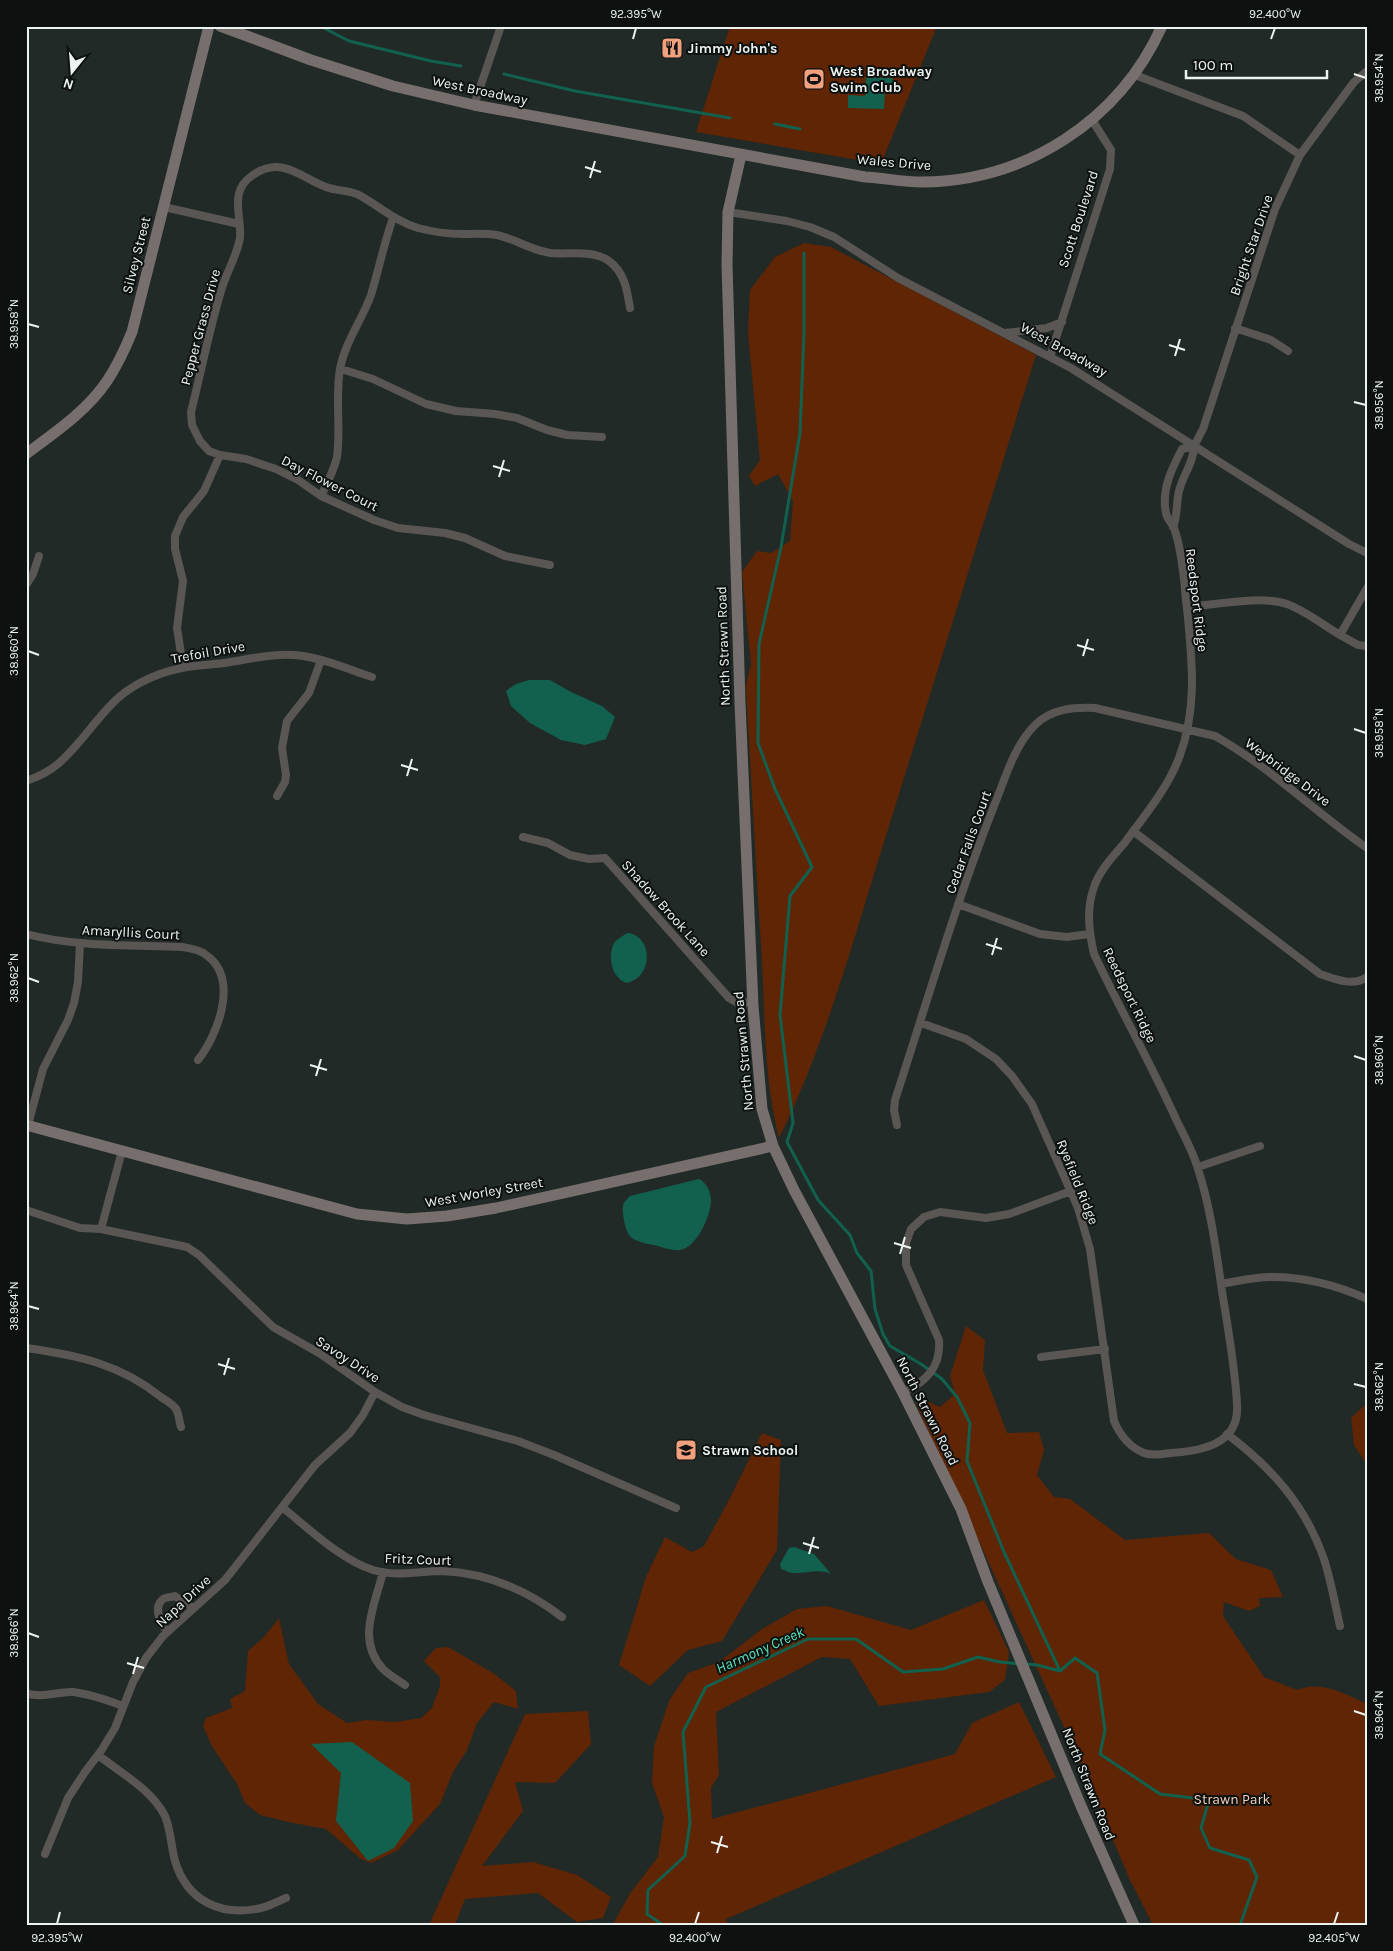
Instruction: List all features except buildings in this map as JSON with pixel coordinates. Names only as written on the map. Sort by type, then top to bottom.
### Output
[{"type":"street","name":"Silvey Street","points":[[26,454],[88,403],[107,382],[132,332],[209,26]]},
{"type":"street","name":"West Broadway","points":[[220,26],[312,60],[393,86],[474,105],[740,155]]},
{"type":"street","points":[[474,105],[501,26]]},
{"type":"street","points":[[1092,120],[1135,75],[1162,26]]},
{"type":"street","name":"Bright Star Drive","points":[[1194,446],[1203,429],[1274,209],[1300,155],[1354,82],[1367,71]]},
{"type":"street","points":[[1135,75],[1243,116],[1300,155]]},
{"type":"street","name":"Wales Drive","points":[[740,155],[865,177],[921,182],[953,180],[1006,169],[1036,157],[1075,134],[1092,120]]},
{"type":"street","name":"Scott Boulevard","points":[[1050,357],[1110,169],[1110,150],[1092,120]]},
{"type":"street","name":"North Strawn Road","points":[[740,155],[728,212],[727,264],[739,663],[753,1002],[762,1109],[774,1146],[794,1190],[903,1394],[961,1510],[988,1582],[1028,1674],[1084,1813],[1134,1925]]},
{"type":"street","name":"Pepper Grass Drive","points":[[195,431],[192,425],[191,412],[221,290],[238,247],[240,235],[236,205],[245,182],[252,175],[264,170],[276,167],[290,169],[328,188],[357,194],[393,218]]},
{"type":"street","points":[[164,206],[239,224]]},
{"type":"street","name":"West Broadway","points":[[728,212],[787,221],[834,237],[898,278],[1071,368],[1349,544],[1367,553]]},
{"type":"street","points":[[321,496],[336,459],[339,436],[338,393],[340,369],[345,351],[371,295],[382,248],[393,218],[417,228],[444,234],[497,235],[549,252],[596,255],[612,264],[623,277],[630,308]]},
{"type":"street","points":[[1004,333],[1040,329],[1062,322]]},
{"type":"street","points":[[1236,328],[1271,340],[1288,351]]},
{"type":"street","points":[[340,369],[373,379],[426,404],[456,411],[517,418],[547,430],[568,435],[602,437]]},
{"type":"street","name":"Day Flower Court","points":[[195,431],[200,441],[209,450],[220,455],[246,459],[276,469],[298,480],[321,496],[374,520],[398,528],[445,533],[465,538],[505,556],[550,565]]},
{"type":"street","name":"Reedsport Ridge","points":[[1173,527],[1176,519],[1179,492],[1184,475],[1194,456],[1194,446],[1182,449],[1169,473],[1165,500],[1168,519],[1173,527],[1184,573],[1193,661],[1193,683],[1187,729],[1179,757],[1168,782],[1102,870],[1094,886],[1089,904],[1089,934],[1098,963],[1165,1095],[1198,1167],[1210,1216],[1232,1360],[1237,1406],[1236,1419],[1227,1434]]},
{"type":"street","points":[[183,667],[177,628],[183,581],[174,536],[183,517],[204,491],[220,455]]},
{"type":"street","points":[[26,585],[33,574],[39,556]]},
{"type":"street","points":[[1340,635],[1367,588]]},
{"type":"street","points":[[1186,607],[1270,600],[1287,604],[1304,612],[1358,645],[1367,646]]},
{"type":"street","name":"Trefoil Drive","points":[[26,781],[39,776],[58,764],[72,750],[99,716],[120,697],[138,685],[183,667],[224,663],[275,654],[304,656],[321,660],[372,677]]},
{"type":"street","points":[[277,796],[285,782],[286,775],[282,748],[287,721],[309,693],[321,660]]},
{"type":"street","name":"Cedar Falls Court","points":[[897,1125],[894,1110],[895,1100],[958,904],[1013,759],[1024,739],[1035,725],[1048,716],[1060,710],[1076,707],[1095,708],[1187,729]]},
{"type":"street","name":"Weybridge Drive","points":[[1187,729],[1215,736],[1233,746],[1367,848]]},
{"type":"street","points":[[1133,831],[1320,974],[1349,982],[1367,977]]},
{"type":"street","name":"Shadow Brook Lane","points":[[523,837],[548,843],[570,855],[605,858],[729,998],[738,1003],[753,1002]]},
{"type":"street","points":[[958,904],[1040,934],[1067,937],[1089,934]]},
{"type":"street","name":"Amaryllis Court","points":[[26,934],[80,943],[182,947],[198,950],[210,958],[219,969],[224,982],[224,998],[209,1046],[198,1060]]},
{"type":"street","points":[[27,1125],[43,1069],[68,1020],[74,1003],[78,982],[80,943]]},
{"type":"street","name":"Ryefield Ridge","points":[[921,1023],[966,1039],[996,1060],[1012,1076],[1032,1104],[1078,1208],[1090,1249],[1114,1421],[1119,1433],[1126,1442],[1146,1454],[1200,1450],[1215,1446],[1227,1434]]},
{"type":"street","name":"West Worley Street","points":[[27,1125],[357,1214],[408,1219],[447,1216],[496,1208],[774,1146]]},
{"type":"street","points":[[1198,1167],[1260,1146]]},
{"type":"street","points":[[101,1229],[122,1151]]},
{"type":"street","points":[[903,1394],[920,1384],[930,1374],[937,1362],[939,1350],[939,1340],[906,1265],[906,1243],[911,1230],[924,1217],[940,1212],[986,1218],[994,1217],[1010,1214],[1071,1191]]},
{"type":"street","name":"Savoy Drive","points":[[26,1210],[80,1228],[101,1229],[187,1247],[199,1255],[273,1327],[319,1353],[375,1392],[424,1415],[509,1438],[554,1454],[676,1508]]},
{"type":"street","points":[[1221,1284],[1268,1277],[1301,1280],[1350,1291],[1367,1299]]},
{"type":"street","points":[[26,1348],[90,1359],[128,1375],[176,1409],[181,1427]]},
{"type":"street","points":[[1041,1357],[1104,1349]]},
{"type":"street","name":"Napa Drive","points":[[45,1854],[68,1798],[115,1728],[123,1706],[146,1658],[167,1632],[224,1580],[315,1465],[350,1433],[363,1415],[375,1392]]},
{"type":"street","points":[[1227,1434],[1252,1452],[1285,1487],[1307,1519],[1324,1560],[1340,1626]]},
{"type":"street","name":"Fritz Court","points":[[282,1507],[348,1558],[363,1566],[383,1572],[403,1574],[442,1571],[484,1577],[507,1584],[530,1595],[562,1616]]},
{"type":"street","points":[[383,1572],[368,1630],[368,1642],[374,1658],[384,1670],[405,1686]]},
{"type":"street","points":[[167,1632],[159,1620],[158,1608],[163,1600],[175,1596],[193,1608]]},
{"type":"street","points":[[26,1693],[48,1695],[72,1692],[104,1699],[123,1706]]},
{"type":"street","points":[[98,1755],[152,1797],[164,1816],[182,1880],[196,1896],[216,1908],[237,1911],[262,1908],[286,1898]]},
{"type":"green space","name":"West Broadway Swim Club","points":[[730,26],[937,26],[881,164],[696,132]]},
{"type":"green space","points":[[804,243],[831,247],[1036,355],[840,984],[812,1062],[779,1138],[770,1093],[766,1049],[746,686],[751,664],[742,572],[757,551],[771,553],[790,541],[793,501],[778,474],[755,486],[749,476],[760,460],[748,333],[750,290],[775,257]]},
{"type":"green space","name":"Strawn Park","points":[[966,1326],[985,1340],[983,1370],[1007,1433],[1039,1432],[1044,1450],[1037,1475],[1054,1497],[1070,1499],[1125,1540],[1209,1533],[1236,1559],[1271,1570],[1283,1597],[1259,1598],[1260,1606],[1249,1611],[1224,1602],[1223,1616],[1264,1677],[1297,1690],[1306,1687],[1324,1687],[1367,1704],[1367,1925],[1153,1925],[1129,1878],[1087,1777],[916,1404],[920,1398],[940,1407],[955,1394],[950,1376]]},
{"type":"green space","points":[[1367,1403],[1367,1465],[1354,1445],[1351,1418]]},
{"type":"green space","points":[[762,1433],[781,1440],[777,1550],[722,1641],[688,1650],[650,1686],[619,1665],[646,1577],[665,1537],[692,1552],[704,1546]]},
{"type":"green space","points":[[984,1600],[1009,1652],[1005,1680],[989,1692],[879,1706],[850,1659],[822,1657],[716,1712],[719,1775],[711,1788],[712,1819],[955,1754],[972,1723],[1019,1702],[1056,1777],[726,1919],[728,1925],[615,1925],[614,1922],[631,1892],[658,1857],[664,1817],[652,1783],[654,1746],[670,1699],[688,1673],[719,1662],[762,1629],[797,1609],[827,1606],[911,1630]]},
{"type":"green space","points":[[279,1618],[289,1664],[318,1704],[347,1723],[367,1720],[395,1722],[421,1718],[432,1708],[440,1686],[440,1677],[424,1661],[436,1648],[448,1647],[493,1673],[516,1691],[518,1709],[494,1702],[477,1723],[467,1750],[453,1772],[440,1804],[398,1850],[371,1863],[361,1859],[326,1829],[260,1815],[245,1803],[237,1784],[212,1746],[203,1726],[206,1718],[232,1708],[230,1699],[245,1691],[248,1651],[264,1637]]},
{"type":"green space","points":[[588,1711],[591,1744],[555,1783],[515,1782],[523,1811],[482,1866],[533,1862],[577,1875],[611,1897],[603,1918],[577,1922],[538,1893],[465,1899],[455,1925],[429,1925],[525,1714]]},
{"type":"shaded area","points":[[866,77],[893,78],[892,88],[885,88],[884,109],[848,108],[848,95],[865,96]]},
{"type":"shaded area","points":[[529,680],[550,680],[602,706],[615,717],[606,739],[585,745],[561,740],[530,723],[511,706],[506,691],[516,684]]},
{"type":"shaded area","points":[[627,933],[636,935],[642,941],[646,948],[647,956],[646,965],[642,973],[636,979],[627,983],[622,981],[614,972],[611,955],[614,943]]},
{"type":"shaded area","points":[[699,1179],[708,1187],[711,1204],[704,1226],[691,1244],[680,1250],[672,1250],[635,1240],[630,1236],[624,1223],[623,1205],[630,1196]]},
{"type":"shaded area","points":[[794,1547],[814,1554],[831,1574],[817,1571],[791,1573],[781,1569],[780,1564],[789,1548]]},
{"type":"shaded area","points":[[352,1742],[410,1783],[413,1821],[394,1848],[368,1861],[336,1821],[341,1773],[311,1744]]},
{"type":"waterway","points":[[320,26],[349,41],[431,61],[461,66]]},
{"type":"waterway","points":[[504,74],[575,91],[730,118]]},
{"type":"waterway","points":[[775,124],[800,129]]},
{"type":"waterway","points":[[804,253],[804,332],[800,433],[781,547],[759,644],[758,743],[775,789],[812,867],[790,896],[780,1015],[793,1123],[787,1142],[818,1200],[850,1235],[857,1253],[871,1271],[875,1309],[883,1334],[890,1346],[942,1379],[957,1397],[970,1423],[967,1461],[1004,1552],[1060,1671]]},
{"type":"waterway","name":"Harmony Creek","points":[[663,1925],[647,1914],[648,1890],[685,1856],[690,1823],[683,1732],[706,1687],[808,1639],[856,1639],[903,1672],[943,1669],[978,1657],[1020,1664]]},
{"type":"waterway","name":"Harmony Creek","points":[[1026,1664],[1060,1671],[1075,1658],[1097,1673],[1105,1730],[1100,1754],[1160,1794],[1209,1800],[1201,1828],[1210,1848],[1249,1860],[1257,1877],[1240,1925]]},
{"type":"place","name":"Jimmy John's","points":[[672,48]]},
{"type":"place","name":"West Broadway Swim Club","points":[[814,79]]},
{"type":"place","name":"Strawn School","points":[[686,1450]]}]
